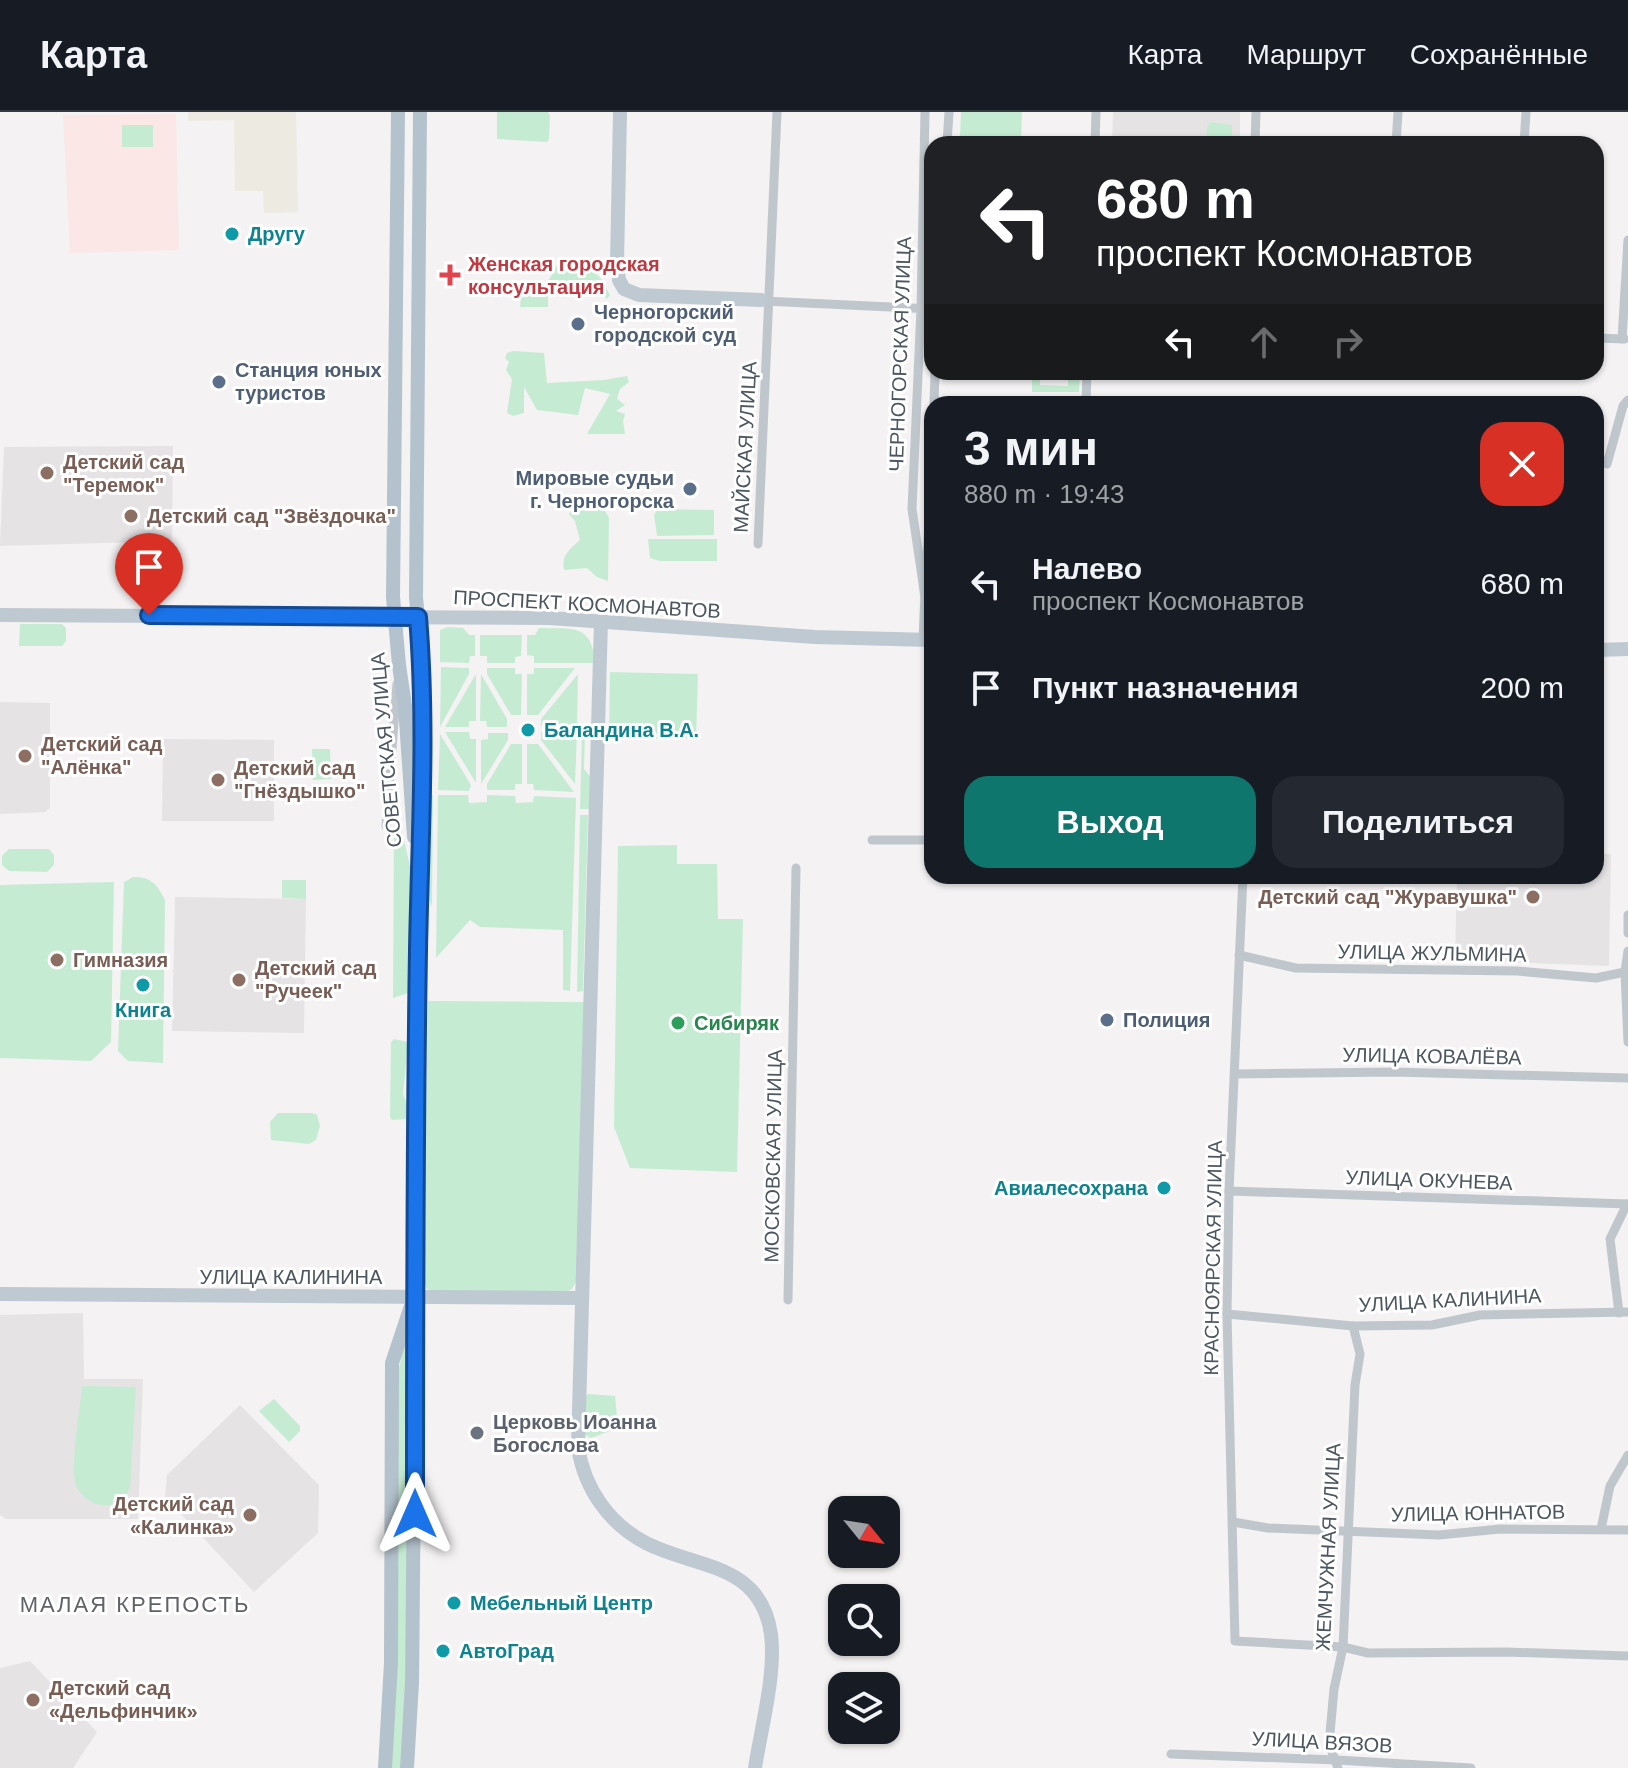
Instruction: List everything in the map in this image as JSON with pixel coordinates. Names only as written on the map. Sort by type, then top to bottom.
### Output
[{"type":"main road","name":"СОВЕТСКАЯ УЛИЦА","points":[[398,112],[395,617],[405,706],[419,905]]},
{"type":"main road","name":"СОВЕТСКАЯ УЛИЦА","points":[[407,1768],[412,1683],[422,665],[416,583],[420,112]]},
{"type":"main road","points":[[620,112],[616,248],[619,280],[624,289],[639,295],[765,301]]},
{"type":"main road","name":"ПРОСПЕКТ КОСМОНАВТОВ","points":[[0,615],[601,621],[815,637],[924,640]]},
{"type":"main road","points":[[601,621],[578,1447],[585,1481],[614,1519],[647,1544],[732,1574],[746,1583],[767,1618],[772,1660],[755,1768]]},
{"type":"main road","points":[[1604,650],[1628,649]]},
{"type":"main road","name":"УЛИЦА КАЛИНИНА","points":[[0,1294],[581,1298]]},
{"type":"main road","name":"СОВЕТСКАЯ УЛИЦА","points":[[385,1768],[391,1663],[392,1363],[415,1298]]},
{"type":"street","name":"МАЙСКАЯ УЛИЦА","points":[[758,544],[765,301],[777,112]]},
{"type":"street","name":"ЧЕРНОГОРСКАЯ УЛИЦА","points":[[925,112],[925,136]]},
{"type":"street","points":[[948,136],[949,112]]},
{"type":"street","points":[[1095,136],[1096,112]]},
{"type":"street","points":[[1255,136],[1256,112]]},
{"type":"street","points":[[1396,136],[1398,112]]},
{"type":"street","points":[[1524,136],[1526,112]]},
{"type":"street","name":"ЧЕРНОГОРСКАЯ УЛИЦА","points":[[924,161],[912,509],[924,590]]},
{"type":"street","points":[[1604,338],[1625,339],[1628,240]]},
{"type":"street","points":[[765,301],[924,308]]},
{"type":"street","points":[[1607,464],[1623,406],[1628,400]]},
{"type":"street","points":[[386,826],[399,665]]},
{"type":"street","points":[[872,840],[924,840]]},
{"type":"street","name":"МОСКОВСКАЯ УЛИЦА","points":[[788,1300],[796,868]]},
{"type":"street","name":"КРАСНОЯРСКАЯ УЛИЦА","points":[[1243,884],[1229,1191],[1227,1314],[1235,1641],[1343,1647]]},
{"type":"street","points":[[1628,915],[1628,933]]},
{"type":"street","points":[[1628,951],[1625,972],[1628,1042]]},
{"type":"street","name":"УЛИЦА ЖУЛЬМИНА","points":[[1239,955],[1296,968],[1517,971],[1596,978],[1625,972]]},
{"type":"street","name":"УЛИЦА КОВАЛЁВА","points":[[1235,1074],[1393,1072],[1628,1078]]},
{"type":"street","name":"УЛИЦА ОКУНЕВА","points":[[1229,1191],[1627,1204]]},
{"type":"street","points":[[1623,1313],[1610,1239],[1627,1204]]},
{"type":"street","name":"УЛИЦА КАЛИНИНА","points":[[1227,1314],[1353,1326],[1432,1325],[1480,1315],[1623,1313]]},
{"type":"street","name":"ЖЕМЧУЖНАЯ УЛИЦА","points":[[1338,1764],[1329,1744],[1334,1689],[1343,1647],[1355,1385],[1360,1354],[1353,1326]]},
{"type":"street","points":[[1601,1529],[1610,1486],[1628,1455]]},
{"type":"street","name":"УЛИЦА ЮННАТОВ","points":[[1233,1522],[1268,1528],[1439,1535],[1500,1529],[1628,1530]]},
{"type":"street","points":[[1343,1647],[1368,1653],[1506,1652],[1628,1656]]},
{"type":"street","name":"УЛИЦА ВЯЗОВ","points":[[1171,1754],[1471,1768]]},
{"type":"shaded area","points":[[188,112],[296,112],[298,212],[264,213],[263,191],[235,191],[234,120],[188,121]]},
{"type":"shaded area","points":[[1113,112],[1240,112],[1240,136],[1112,136]]},
{"type":"shaded area","points":[[176,114],[179,250],[70,253],[63,115]]},
{"type":"shaded area","points":[[173,446],[172,541],[0,546],[4,447]]},
{"type":"shaded area","name":"Детский сад \"Алёнка\"","points":[[0,702],[50,703],[50,808],[45,812],[0,814]]},
{"type":"shaded area","name":"Детский сад \"Гнёздышко\"","points":[[163,739],[274,740],[274,821],[162,821]]},
{"type":"shaded area","name":"Детский сад \"Журавушка\"","points":[[1604,854],[1611,854],[1609,966],[1455,960],[1457,884],[1604,884]]},
{"type":"shaded area","name":"Детский сад \"Ручеек\"","points":[[175,897],[306,899],[304,1033],[172,1031]]},
{"type":"shaded area","points":[[83,1313],[84,1379],[143,1379],[138,1519],[6,1519],[0,1515],[0,1315]]},
{"type":"shaded area","name":"Детский сад «Калинка»","points":[[240,1405],[319,1485],[318,1533],[254,1592],[165,1497],[167,1475]]},
{"type":"shaded area","name":"Детский сад «Дельфинчик»","points":[[30,1661],[97,1732],[73,1768],[0,1768],[0,1668]]},
{"type":"green space","points":[[497,112],[548,112],[549,139],[547,142],[497,139]]},
{"type":"green space","points":[[961,112],[1022,112],[1021,136],[960,136]]},
{"type":"green space","points":[[1210,122],[1232,125],[1232,136],[1206,136]]},
{"type":"green space","points":[[122,125],[153,125],[153,147],[122,147]]},
{"type":"green space","points":[[559,260],[585,261],[610,295],[607,299],[597,286],[548,285],[548,307],[520,307],[521,297],[540,289]]},
{"type":"green space","points":[[507,353],[544,353],[547,383],[627,376],[629,382],[620,389],[617,399],[625,405],[616,411],[625,414],[625,434],[587,434],[610,394],[585,388],[578,415],[537,410],[524,387],[524,413],[513,416],[507,413],[512,379],[506,370],[509,362],[505,358]]},
{"type":"green space","points":[[1032,380],[1040,380],[1040,385],[1068,386],[1068,380],[1080,380],[1079,392],[1032,392]]},
{"type":"green space","points":[[603,501],[609,518],[608,581],[587,568],[564,570],[563,565],[567,553],[580,540],[575,521],[569,514]]},
{"type":"green space","points":[[658,509],[714,510],[714,535],[657,536],[654,515]]},
{"type":"green space","points":[[648,539],[717,539],[717,561],[660,561],[650,558]]},
{"type":"green space","points":[[20,624],[62,624],[66,628],[66,641],[62,646],[19,646]]},
{"type":"green space","points":[[463,628],[469,635],[475,635],[475,656],[470,656],[469,663],[440,662],[440,630]]},
{"type":"green space","points":[[539,628],[570,629],[585,635],[590,641],[595,663],[534,663],[534,656],[527,655],[527,635],[535,635]]},
{"type":"green space","points":[[480,635],[522,635],[521,656],[515,657],[515,663],[487,663],[487,656],[480,656]]},
{"type":"green space","points":[[441,667],[469,668],[469,674],[440,727]]},
{"type":"green space","points":[[487,668],[515,668],[515,674],[522,674],[521,715],[511,715],[487,674]]},
{"type":"green space","points":[[534,668],[575,668],[538,715],[527,715],[527,674],[534,674]]},
{"type":"green space","points":[[610,672],[698,674],[696,738],[609,740]]},
{"type":"green space","points":[[476,674],[476,721],[469,721],[469,727],[445,727]]},
{"type":"green space","points":[[481,674],[507,719],[507,727],[487,727],[486,721],[480,721]]},
{"type":"green space","points":[[578,674],[577,726],[541,726],[541,719]]},
{"type":"green space","points":[[445,732],[469,732],[470,739],[476,739],[476,783]]},
{"type":"green space","points":[[541,732],[577,732],[575,784],[541,740]]},
{"type":"green space","points":[[582,732],[585,732],[584,769],[590,776],[589,809],[580,809]]},
{"type":"green space","points":[[488,733],[508,733],[508,740],[481,784],[481,740],[488,739]]},
{"type":"green space","points":[[440,734],[471,785],[469,791],[438,790]]},
{"type":"green space","points":[[511,744],[522,744],[522,784],[515,784],[515,790],[487,790],[487,784]]},
{"type":"green space","points":[[527,744],[538,744],[574,792],[534,790],[533,784],[527,784]]},
{"type":"green space","points":[[312,749],[330,749],[331,779],[313,780]]},
{"type":"green space","points":[[428,795],[433,795],[432,907],[427,893]]},
{"type":"green space","points":[[438,795],[468,795],[469,803],[487,802],[487,795],[515,796],[516,803],[533,802],[534,796],[576,798],[570,991],[563,990],[563,930],[480,927],[470,920],[436,958]]},
{"type":"green space","points":[[580,815],[588,815],[583,991],[577,992]]},
{"type":"green space","points":[[397,824],[401,828],[412,874],[411,992],[393,998],[394,828]]},
{"type":"green space","name":"Сибиряк","points":[[677,845],[677,864],[717,864],[718,919],[743,919],[737,1172],[630,1168],[614,1127],[618,846]]},
{"type":"green space","points":[[9,849],[49,849],[54,855],[54,865],[47,872],[9,871],[2,865],[2,856]]},
{"type":"green space","points":[[133,877],[153,882],[165,900],[163,1063],[128,1061],[118,1051],[124,882]]},
{"type":"green space","points":[[282,880],[306,880],[306,899],[282,898]]},
{"type":"green space","name":"Гимназия","points":[[114,882],[111,1042],[91,1061],[0,1058],[0,885]]},
{"type":"green space","points":[[428,1001],[585,1002],[577,1280],[572,1289],[563,1293],[438,1292],[427,1289],[423,1282]]},
{"type":"green space","points":[[394,1039],[408,1042],[403,1094],[407,1119],[392,1120],[390,1117],[391,1042]]},
{"type":"green space","points":[[278,1113],[317,1115],[320,1126],[316,1140],[309,1144],[271,1140],[270,1122]]},
{"type":"green space","points":[[410,1322],[408,1681],[403,1768],[391,1768],[398,1372]]},
{"type":"green space","points":[[82,1386],[136,1387],[130,1487],[126,1496],[111,1505],[102,1505],[85,1497],[75,1481],[75,1448]]},
{"type":"green space","points":[[588,1394],[615,1396],[618,1428],[591,1438],[583,1434],[584,1398]]},
{"type":"green space","points":[[274,1399],[300,1426],[300,1431],[289,1442],[259,1411]]},
{"type":"place","name":"Другу","points":[[232,234]]},
{"type":"place","name":"Женская городская консультация","points":[[450,275]]},
{"type":"place","name":"Черногорский городской суд","points":[[578,324]]},
{"type":"place","name":"Станция юных туристов","points":[[219,382]]},
{"type":"place","name":"Детский сад \"Теремок\"","points":[[47,473]]},
{"type":"place","name":"Мировые судьи г. Черногорска","points":[[690,489]]},
{"type":"place","name":"Детский сад \"Звёздочка\"","points":[[131,516]]},
{"type":"place","name":"Баландина В.А.","points":[[528,730]]},
{"type":"place","name":"Детский сад \"Алёнка\"","points":[[25,756]]},
{"type":"place","name":"Детский сад \"Гнёздышко\"","points":[[218,780]]},
{"type":"place","name":"Детский сад \"Журавушка\"","points":[[1533,897]]},
{"type":"place","name":"Гимназия","points":[[57,960]]},
{"type":"place","name":"Детский сад \"Ручеек\"","points":[[239,980]]},
{"type":"place","name":"Книга","points":[[143,985]]},
{"type":"place","name":"Полиция","points":[[1107,1020]]},
{"type":"place","name":"Сибиряк","points":[[678,1023]]},
{"type":"place","name":"Авиалесохрана","points":[[1164,1188]]},
{"type":"place","name":"Церковь Иоанна Богослова","points":[[477,1433]]},
{"type":"place","name":"Детский сад «Калинка»","points":[[250,1515]]},
{"type":"place","name":"Мебельный Центр","points":[[454,1603]]},
{"type":"place","name":"АвтоГрад","points":[[443,1651]]},
{"type":"place","name":"Детский сад «Дельфинчик»","points":[[33,1700]]},
{"type":"district","name":"МАЛАЯ КРЕПОСТЬ","points":[[135,1604]]},
{"type":"route","points":[[149,615],[418,617],[422,665],[422,813],[418,950],[415,1514]]}]
